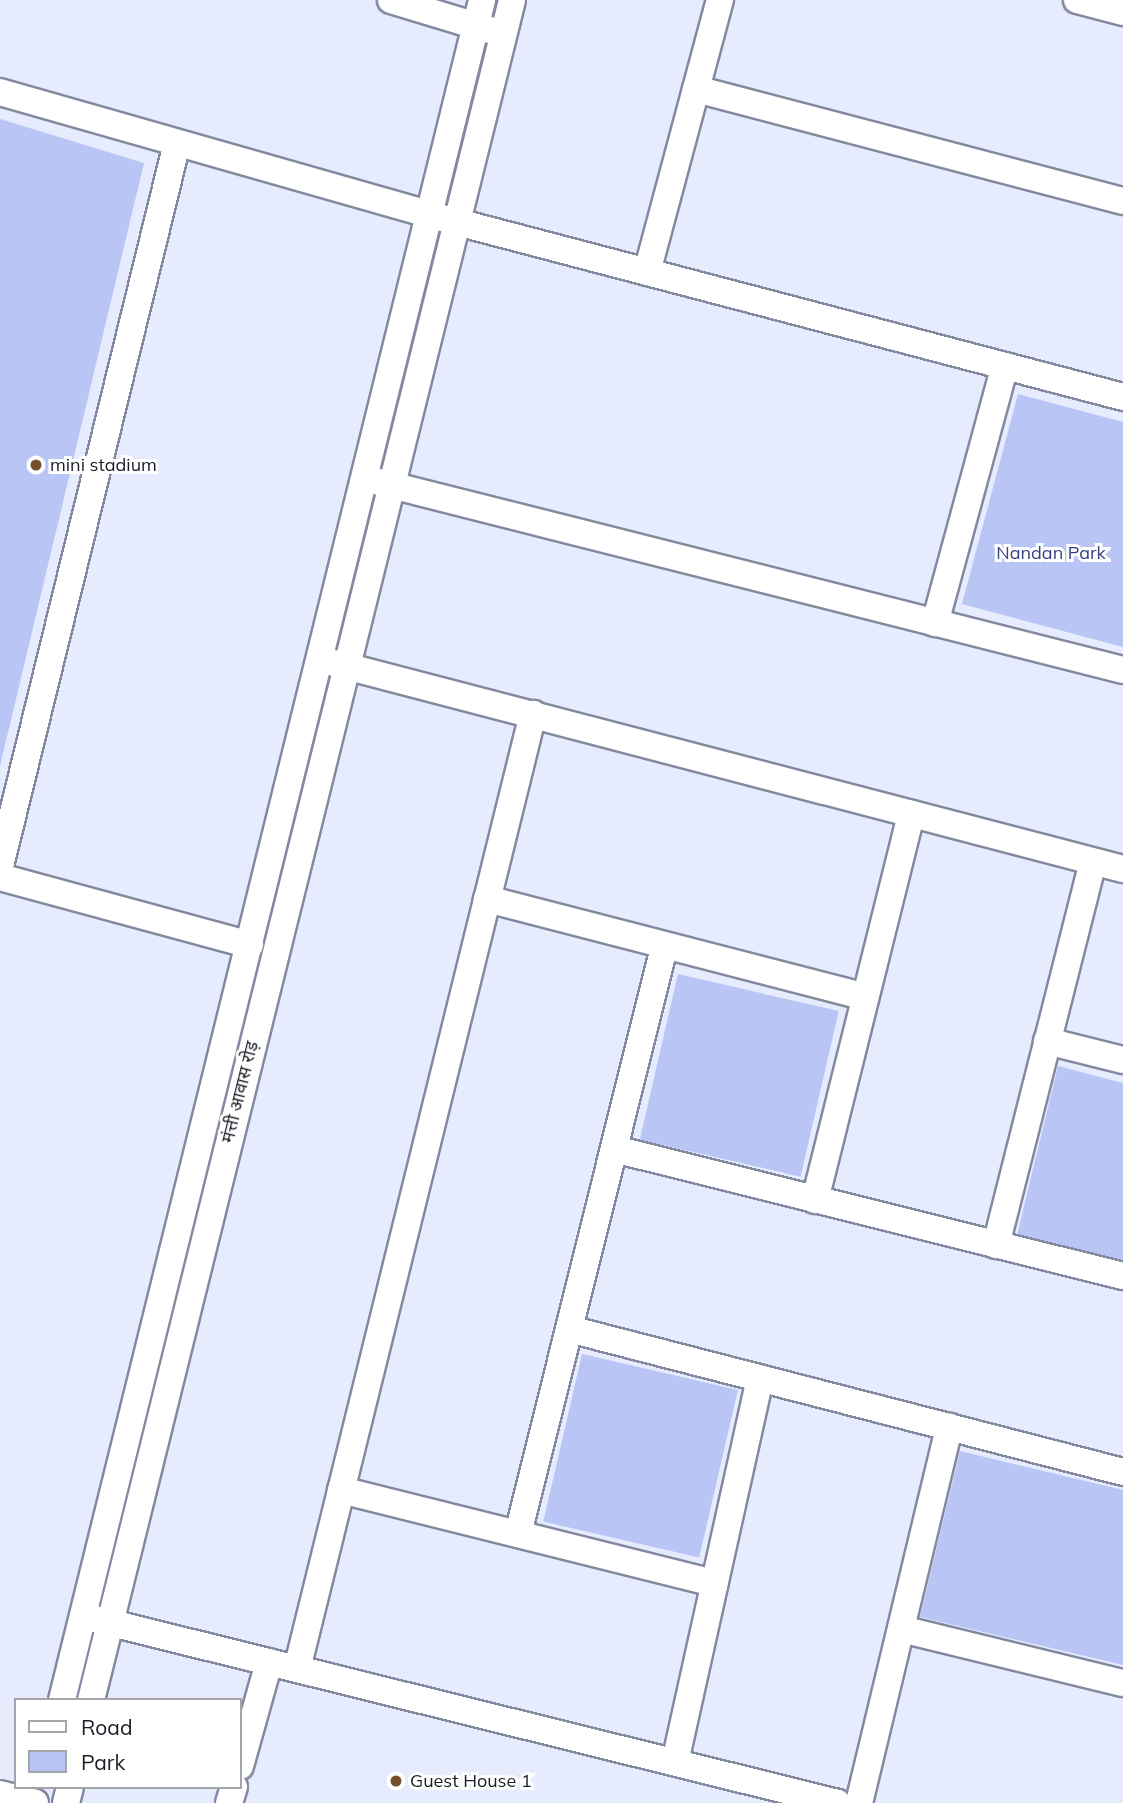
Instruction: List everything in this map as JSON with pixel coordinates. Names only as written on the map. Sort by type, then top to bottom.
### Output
[{"type":"street","points":[[391,0],[504,34]]},
{"type":"street","points":[[379,482],[430,215],[482,0]]},
{"type":"street","points":[[379,482],[457,222],[512,0]]},
{"type":"street","points":[[647,272],[720,0]]},
{"type":"street","points":[[1077,0],[1123,12]]},
{"type":"street","points":[[696,89],[1123,201]]},
{"type":"street","points":[[0,92],[430,215],[1123,397]]},
{"type":"street","points":[[0,866],[177,143]]},
{"type":"street","points":[[934,622],[1005,366]]},
{"type":"street","points":[[379,482],[1123,670]]},
{"type":"street","name":"मंत्ती आवास रोड़","points":[[91,1698],[334,663],[379,482]]},
{"type":"street","points":[[62,1698],[250,945],[334,663],[1123,869]]},
{"type":"street","points":[[297,1669],[533,714]]},
{"type":"street","points":[[815,1200],[911,814]]},
{"type":"street","points":[[996,1245],[1093,862]]},
{"type":"street","points":[[0,877],[250,945]]},
{"type":"street","points":[[487,899],[865,997]]},
{"type":"street","points":[[518,1534],[664,947]]},
{"type":"street","points":[[1047,1041],[1123,1060]]},
{"type":"street","points":[[614,1150],[1123,1276]]},
{"type":"street","points":[[569,1329],[1123,1472]]},
{"type":"street","points":[[675,1762],[761,1378]]},
{"type":"street","points":[[859,1803],[949,1427]]},
{"type":"street","points":[[341,1490],[715,1583]]},
{"type":"street","points":[[83,1615],[838,1803]]},
{"type":"street","points":[[901,1629],[1123,1682]]},
{"type":"street","points":[[242,1759],[270,1662]]},
{"type":"street","points":[[0,1794],[36,1803]]},
{"type":"green space","name":"mini stadium","points":[[0,119],[144,163],[0,766]]},
{"type":"green space","name":"Nandan Park","points":[[1018,394],[1123,422],[1123,647],[962,604]]},
{"type":"green space","points":[[678,974],[839,1011],[801,1177],[640,1140]]},
{"type":"green space","points":[[1058,1066],[1123,1083],[1123,1260],[1017,1235]]},
{"type":"green space","points":[[582,1354],[738,1390],[699,1558],[543,1522]]},
{"type":"green space","points":[[960,1451],[1123,1490],[1123,1665],[920,1617]]},
{"type":"place","name":"mini stadium","points":[[36,465]]},
{"type":"place","name":"Guest House 1","points":[[396,1781]]}]
